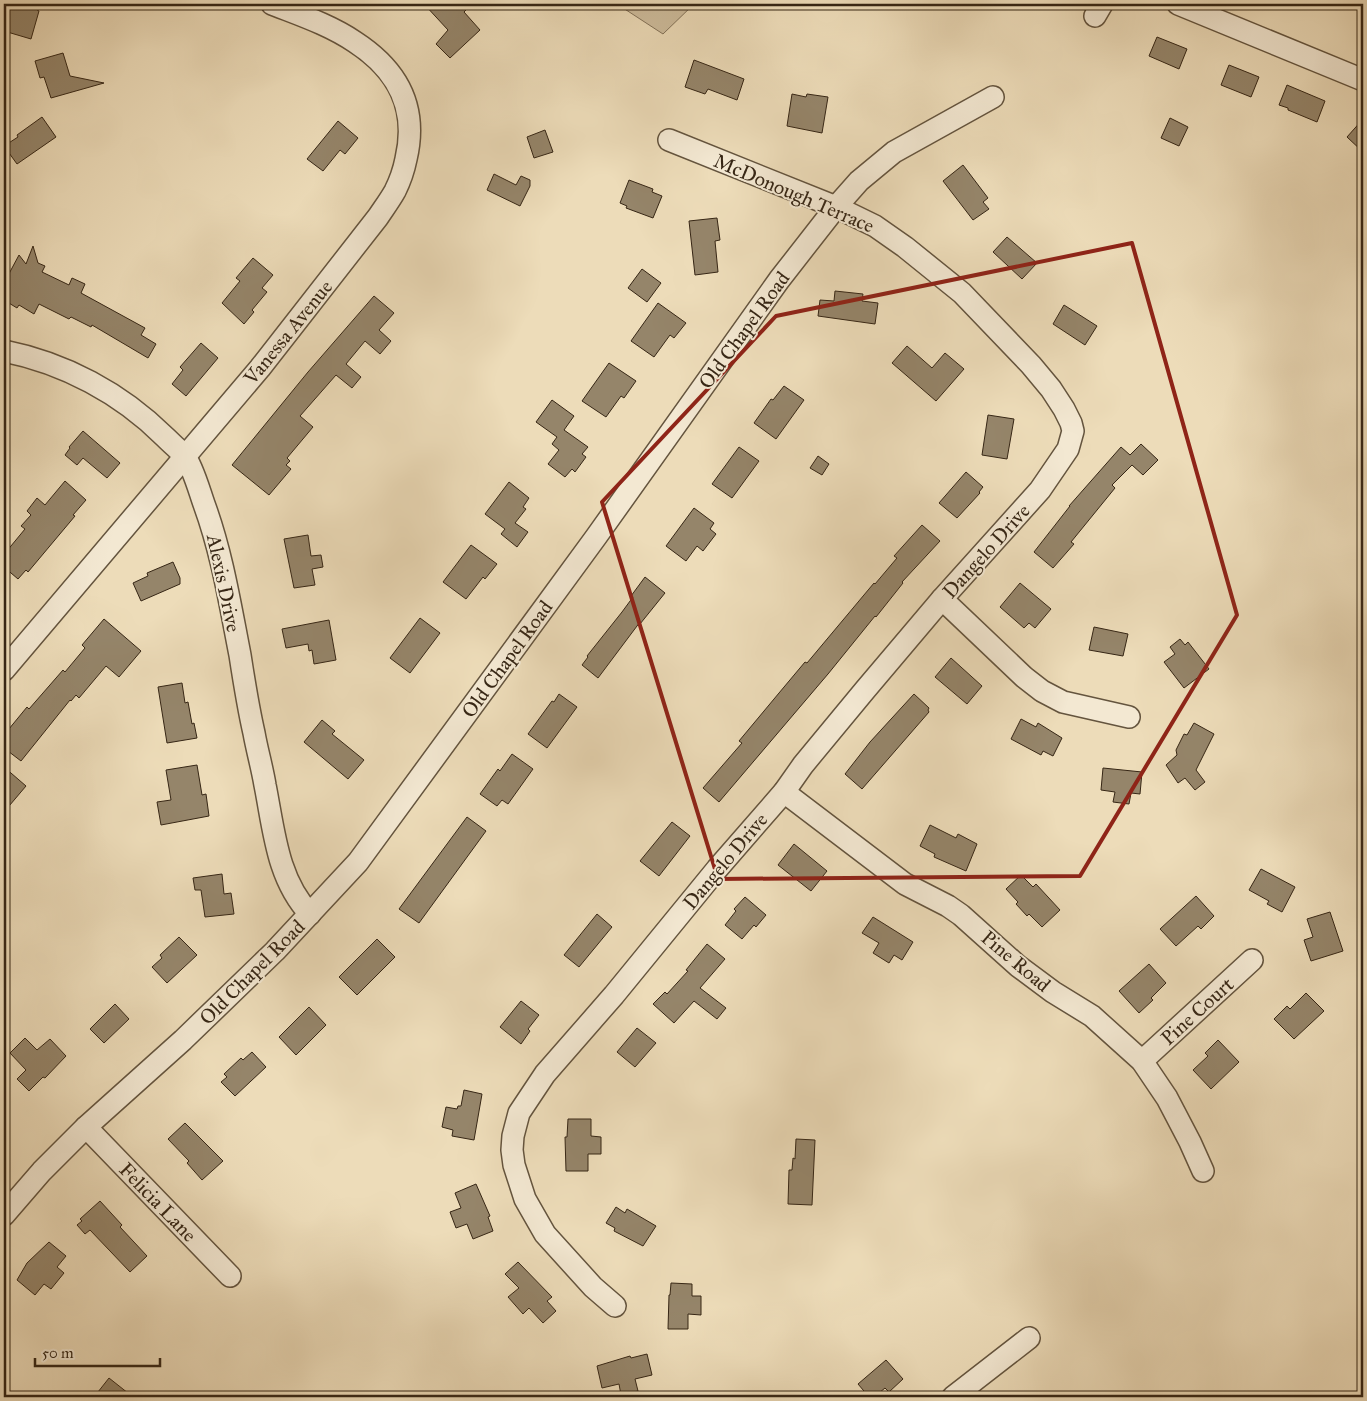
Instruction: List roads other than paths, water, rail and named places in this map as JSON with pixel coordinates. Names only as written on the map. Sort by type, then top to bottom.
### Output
[{"type":"street","name":"Vanessa Avenue","points":[[4,670],[265,361],[378,217],[395,190],[408,151],[411,128],[407,104],[402,91],[385,67],[371,53],[341,34],[272,4]]},
{"type":"street","points":[[1178,4],[1363,80]]},
{"type":"street","name":"Old Chapel Road","points":[[4,1215],[42,1171],[86,1127],[184,1040],[275,951],[358,862],[596,537],[779,280],[836,207],[865,176],[894,152],[993,97]]},
{"type":"street","name":"McDonough Terrace","points":[[669,140],[836,207],[882,231],[931,267],[962,293],[1031,365],[1051,388],[1067,414],[1073,431]]},
{"type":"street","name":"Alexis Drive","points":[[4,351],[38,359],[59,367],[120,399],[150,422],[184,456],[209,516],[222,563],[253,731],[280,860],[293,892],[310,914]]},
{"type":"street","name":"Dangelo Drive","points":[[615,1306],[593,1288],[545,1234],[526,1199],[518,1182],[512,1143],[515,1123],[519,1113],[546,1074],[614,995],[717,869],[784,792],[803,765],[942,599],[1045,484],[1068,450],[1073,431]]},
{"type":"street","points":[[942,599],[1024,677],[1042,691],[1063,702],[1130,717]]},
{"type":"street","name":"Pine Road","points":[[784,792],[905,884],[962,915],[1018,966],[1053,992],[1092,1016],[1142,1061],[1166,1098],[1190,1142],[1203,1171]]},
{"type":"street","name":"Pine Court","points":[[1142,1061],[1252,960]]},
{"type":"street","name":"Felicia Lane","points":[[86,1127],[230,1276]]},
{"type":"street","points":[[953,1397],[1029,1338]]}]
